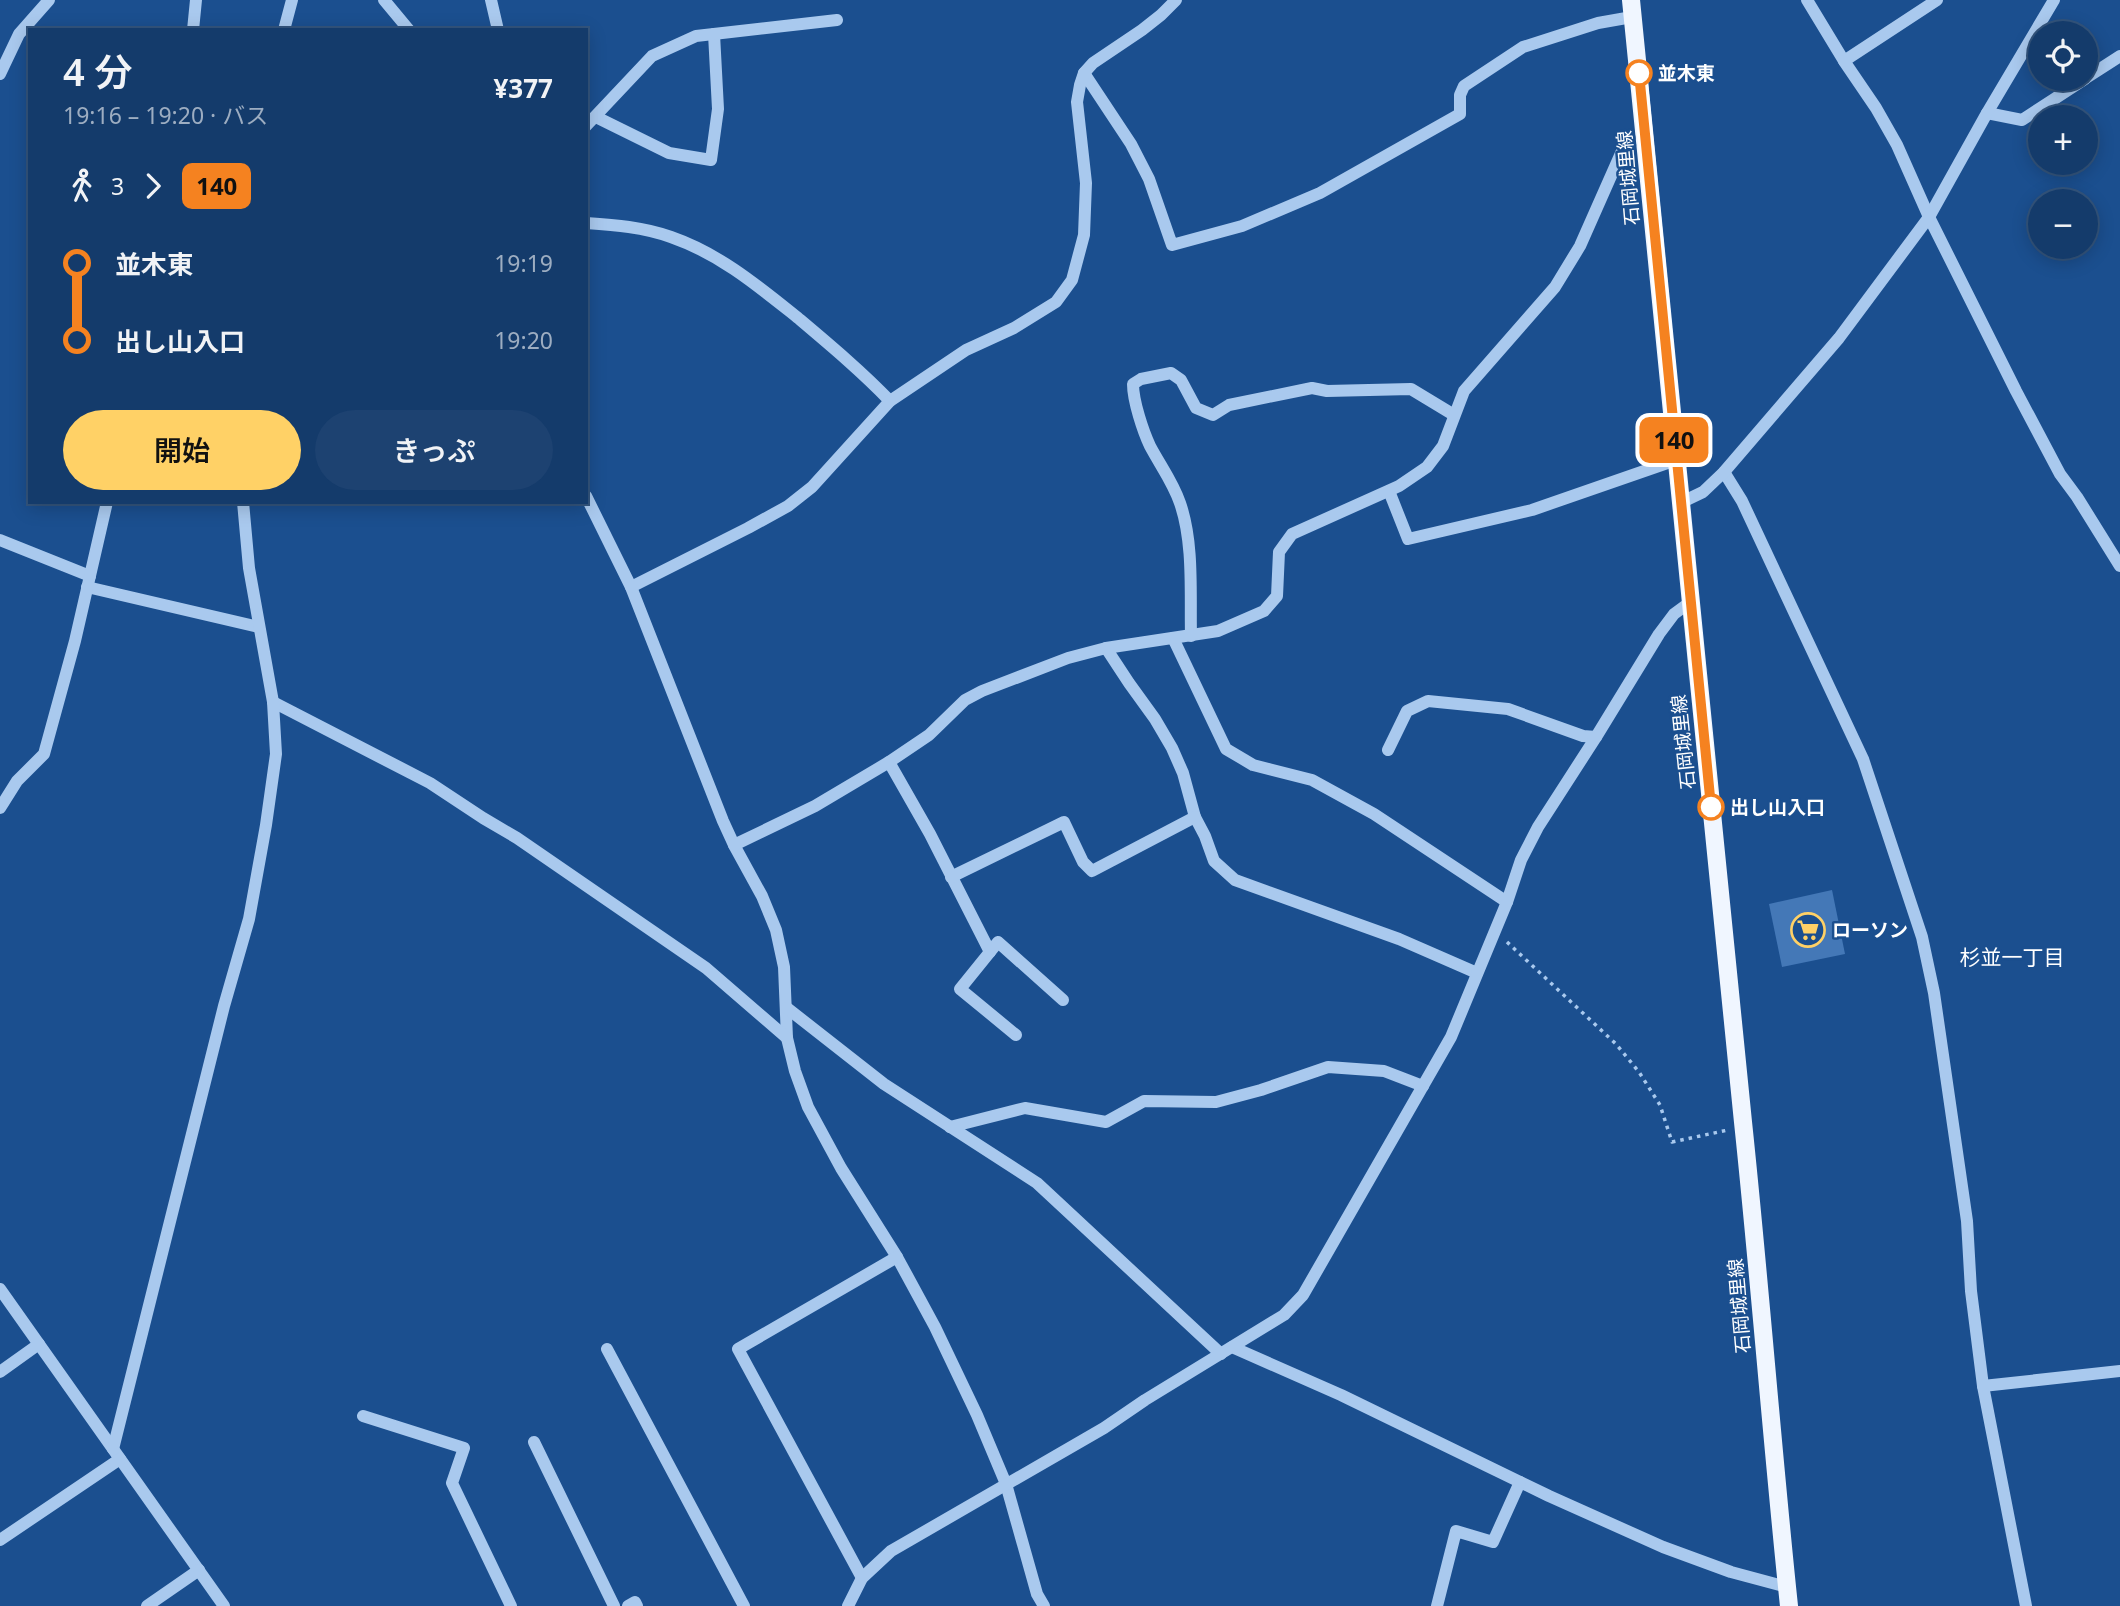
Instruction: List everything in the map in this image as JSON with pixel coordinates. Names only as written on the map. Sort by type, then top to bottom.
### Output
[{"type":"main road","name":"石岡城里線","points":[[1631,9],[1744,1126],[1789,1606]]},
{"type":"street","points":[[0,74],[19,34],[49,0]]},
{"type":"street","points":[[193,28],[197,0]]},
{"type":"street","points":[[285,28],[292,0]]},
{"type":"street","points":[[384,0],[407,28]]},
{"type":"street","points":[[491,0],[498,28]]},
{"type":"street","points":[[631,586],[788,506],[812,487],[890,401],[966,350],[1014,328],[1056,302],[1072,280],[1084,235],[1086,183],[1077,102],[1084,73],[1093,63],[1161,15],[1176,0]]},
{"type":"street","points":[[1807,0],[1897,145],[1929,217],[2016,391],[2060,474],[2120,566]]},
{"type":"street","points":[[1844,61],[1937,0]]},
{"type":"street","points":[[1680,503],[1703,492],[1724,472],[1839,338],[1929,217],[2054,0]]},
{"type":"street","points":[[1084,73],[1143,167],[1172,245],[1242,226],[1320,193],[1460,114],[1460,95],[1464,86],[1523,47],[1598,23],[1631,9]]},
{"type":"street","points":[[715,34],[718,109],[711,160],[669,153],[591,122],[652,56],[696,36],[838,20]]},
{"type":"street","points":[[2098,70],[2120,56]]},
{"type":"street","points":[[1987,113],[2022,120],[2066,91]]},
{"type":"street","points":[[734,845],[815,806],[889,762],[929,735],[965,700],[982,691],[1068,658],[1106,648],[1218,631],[1264,611],[1277,596],[1279,552],[1292,534],[1389,491],[1427,467],[1443,446],[1464,391],[1555,287],[1580,246],[1626,142]]},
{"type":"street","points":[[588,223],[632,226],[672,237],[746,275],[852,362],[890,401]]},
{"type":"street","points":[[1191,636],[1191,558],[1181,503],[1166,470],[1150,445],[1133,394],[1133,384],[1141,379],[1171,373],[1181,380],[1196,408],[1213,415],[1229,405],[1312,388],[1327,391],[1411,389],[1454,415]]},
{"type":"street","points":[[1389,491],[1408,539],[1532,510],[1676,460]]},
{"type":"street","points":[[1724,472],[1742,501],[1863,759],[1923,937],[1934,993],[1965,1209],[1971,1291],[1983,1386],[2026,1606]]},
{"type":"street","points":[[588,500],[631,586],[734,845],[762,896],[776,930],[784,967],[787,1038],[808,1107],[841,1168],[897,1257],[965,1390],[1006,1483],[1037,1594],[1044,1606]]},
{"type":"street","points":[[2,801],[17,781],[44,754],[107,504]]},
{"type":"street","points":[[0,1540],[116,1454],[225,1006],[249,919],[276,754],[273,702],[249,568],[243,504]]},
{"type":"street","points":[[0,540],[89,582],[258,627]]},
{"type":"street","points":[[848,1606],[862,1578],[891,1551],[1104,1428],[1284,1315],[1303,1296],[1451,1037],[1507,902],[1521,860],[1538,827],[1659,634],[1674,614],[1689,603]]},
{"type":"street","points":[[1173,638],[1226,749],[1252,765],[1312,780],[1374,814],[1507,902]]},
{"type":"street","points":[[1106,648],[1156,719],[1183,773],[1195,817],[1214,861],[1235,880],[1399,939],[1477,973]]},
{"type":"street","points":[[1388,750],[1407,711],[1428,701],[1508,709],[1583,736],[1596,737]]},
{"type":"street","points":[[273,702],[430,783],[517,838],[696,961],[787,1038]]},
{"type":"street","points":[[889,762],[930,834],[990,951]]},
{"type":"street","points":[[951,877],[1064,821],[1083,862],[1092,871],[1195,817]]},
{"type":"street","points":[[1016,1035],[960,989],[998,942],[1063,1000]]},
{"type":"street","points":[[787,1008],[884,1084],[1037,1183],[1227,1350],[1341,1395],[1520,1482],[1663,1547],[1731,1572],[1787,1587]]},
{"type":"street","points":[[950,1127],[1024,1108],[1106,1122],[1144,1101],[1216,1102],[1328,1067],[1384,1071],[1423,1086]]},
{"type":"street","points":[[862,1578],[738,1349],[897,1257]]},
{"type":"street","points":[[0,1289],[224,1606]]},
{"type":"street","points":[[0,1372],[40,1344]]},
{"type":"street","points":[[607,1349],[744,1606]]},
{"type":"street","points":[[1983,1386],[2120,1371]]},
{"type":"street","points":[[363,1416],[464,1448],[452,1483],[511,1606]]},
{"type":"street","points":[[534,1441],[614,1606]]},
{"type":"street","points":[[1437,1606],[1456,1531],[1493,1542],[1520,1482]]},
{"type":"street","points":[[147,1606],[199,1570]]},
{"type":"street","points":[[628,1606],[635,1602],[637,1606]]},
{"type":"path","points":[[1494,930],[1616,1044],[1639,1072],[1660,1105],[1672,1142],[1744,1126]]},
{"type":"building","points":[[1832,890],[1845,954],[1782,967],[1769,904]]},
{"type":"bus line","name":"140","points":[[1639,73],[1711,807]]},
{"type":"place","name":"並木東","points":[[1639,73]]},
{"type":"place","name":"出し山入口","points":[[1711,807]]},
{"type":"place","name":"ローソン","points":[[1808,930]]},
{"type":"district","name":"杉並一丁目","points":[[2012,958]]}]
